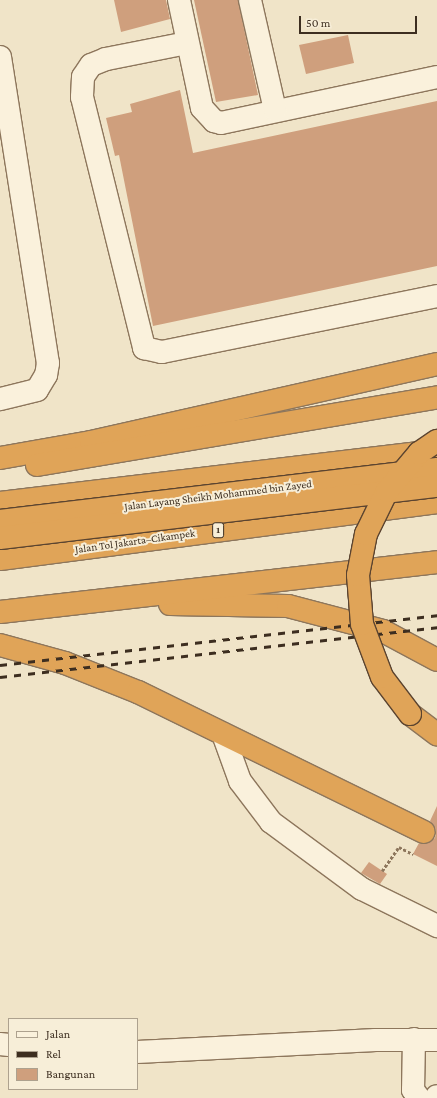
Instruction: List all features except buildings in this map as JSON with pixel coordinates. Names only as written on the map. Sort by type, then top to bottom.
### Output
[{"type":"highway","points":[[0,458],[91,442],[437,364]]},
{"type":"highway","points":[[0,469],[68,462],[437,396]]},
{"type":"highway","points":[[437,441],[419,453],[387,491],[366,534],[358,575],[362,624],[382,677],[410,714],[437,734]]},
{"type":"highway","points":[[0,503],[437,450]]},
{"type":"highway","name":"Jalan Layang Sheikh Mohammed bin Zayed","points":[[0,520],[437,468]]},
{"type":"highway","name":"Jalan Layang Sheikh Mohammed bin Zayed","points":[[0,538],[437,486]]},
{"type":"highway","name":"Jalan Tol Jakarta–Cikampek","points":[[0,559],[437,502]]},
{"type":"highway","points":[[0,612],[437,562]]},
{"type":"highway","points":[[85,602],[288,606],[383,631],[437,660]]},
{"type":"highway","points":[[0,646],[65,663],[131,689],[424,832]]},
{"type":"street","points":[[179,0],[202,108],[214,121],[221,123],[275,110],[437,77]]},
{"type":"street","points":[[250,0],[275,110]]},
{"type":"street","points":[[187,43],[106,59],[90,65],[83,77],[82,97],[144,348],[162,352],[437,296]]},
{"type":"street","points":[[0,57],[48,363],[46,375],[36,390],[0,399]]},
{"type":"street","points":[[224,734],[240,781],[271,822],[362,889],[437,926]]},
{"type":"street","points":[[138,1052],[414,1039],[437,1040]]},
{"type":"street","points":[[414,1039],[413,1090],[419,1098]]},
{"type":"path","points":[[382,871],[399,847],[413,854]]},
{"type":"railway","points":[[0,665],[437,615]]},
{"type":"railway","points":[[0,677],[437,627]]}]
